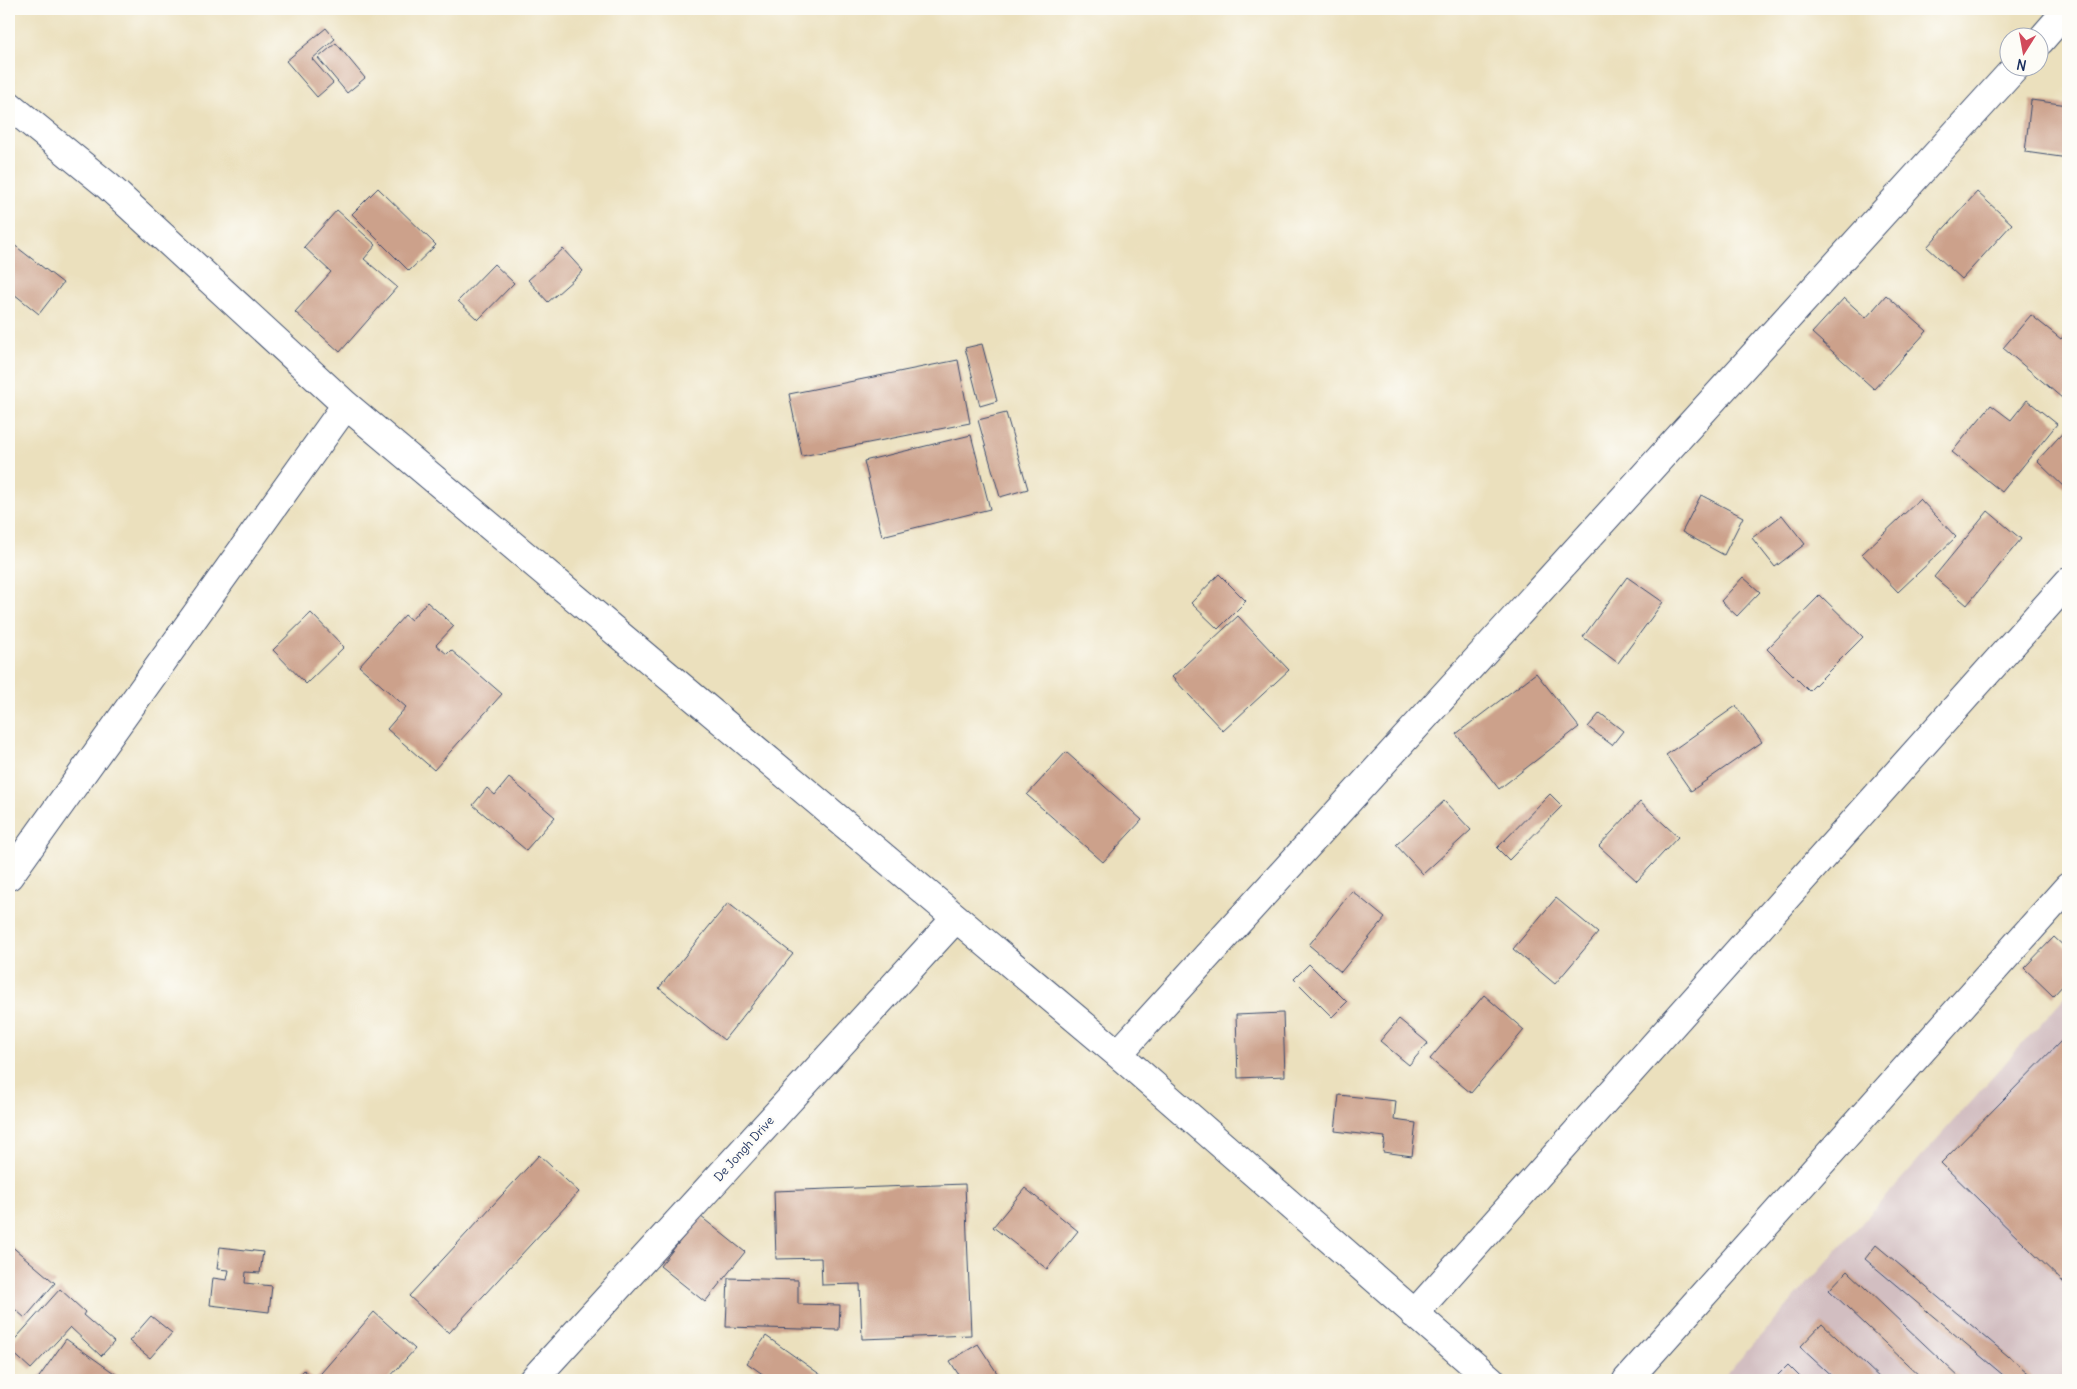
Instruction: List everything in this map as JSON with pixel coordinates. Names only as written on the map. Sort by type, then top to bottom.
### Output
[{"type":"street","points":[[2050,30],[2068,9]]},
{"type":"street","points":[[1118,1054],[2006,78]]},
{"type":"street","points":[[9,105],[108,186],[346,404],[1118,1054],[1491,1380]]},
{"type":"street","points":[[9,876],[346,404]]},
{"type":"street","points":[[1414,1314],[2068,582]]},
{"type":"street","points":[[1627,1380],[2068,887]]},
{"type":"street","name":"De Jongh Drive","points":[[533,1380],[956,918]]},
{"type":"shaded area","points":[[2068,993],[2068,1380],[1721,1380]]},
{"type":"building","points":[[326,28],[335,39],[312,59],[333,83],[317,97],[286,61]]},
{"type":"building","points":[[336,43],[365,78],[347,93],[318,58]]},
{"type":"building","points":[[2031,100],[2068,105],[2068,158],[2025,152]]},
{"type":"building","points":[[378,188],[436,245],[409,271],[352,214]]},
{"type":"building","points":[[1977,192],[2012,224],[1962,279],[1927,247]]},
{"type":"building","points":[[337,210],[376,245],[364,259],[397,287],[340,352],[295,312],[331,272],[304,247]]},
{"type":"building","points":[[9,241],[63,283],[39,314],[9,290]]},
{"type":"building","points":[[563,249],[583,271],[548,302],[528,280]]},
{"type":"building","points":[[494,264],[514,283],[478,320],[458,301]]},
{"type":"building","points":[[1886,295],[1927,331],[1874,389],[1812,333],[1844,298],[1866,318]]},
{"type":"building","points":[[2031,315],[2061,339],[2068,331],[2068,391],[2062,398],[2003,348]]},
{"type":"building","points":[[982,344],[997,401],[980,406],[965,348]]},
{"type":"building","points":[[958,360],[970,423],[802,456],[789,394]]},
{"type":"building","points":[[2027,400],[2057,424],[2002,492],[1952,452],[1991,405],[2011,420]]},
{"type":"building","points":[[1006,413],[1028,489],[1000,497],[978,420]]},
{"type":"building","points":[[2068,427],[2068,491],[2037,461]]},
{"type":"building","points":[[971,435],[990,509],[882,536],[864,461]]},
{"type":"building","points":[[1701,495],[1743,517],[1724,555],[1682,532]]},
{"type":"building","points":[[1920,499],[1956,537],[1898,592],[1862,554]]},
{"type":"building","points":[[1988,511],[2021,539],[1967,605],[1934,577]]},
{"type":"building","points":[[1782,515],[1805,544],[1775,567],[1752,538]]},
{"type":"building","points":[[1219,574],[1246,601],[1218,629],[1191,603]]},
{"type":"building","points":[[1627,577],[1663,602],[1618,663],[1583,637]]},
{"type":"building","points":[[1743,577],[1760,592],[1737,616],[1721,601]]},
{"type":"building","points":[[1820,595],[1863,637],[1809,691],[1767,649]]},
{"type":"building","points":[[427,602],[454,626],[436,645],[447,654],[451,650],[502,694],[434,770],[387,729],[406,707],[359,666],[405,615],[411,620]]},
{"type":"building","points":[[311,613],[344,647],[306,684],[273,650]]},
{"type":"building","points":[[1238,616],[1289,670],[1223,731],[1172,677]]},
{"type":"building","points":[[1536,673],[1579,727],[1499,789],[1456,734]]},
{"type":"building","points":[[1736,706],[1762,742],[1691,791],[1666,755]]},
{"type":"building","points":[[1600,713],[1623,731],[1612,745],[1588,727]]},
{"type":"building","points":[[1066,752],[1142,820],[1103,862],[1027,795]]},
{"type":"building","points":[[509,778],[555,817],[526,850],[473,805],[487,788],[495,795]]},
{"type":"building","points":[[1550,794],[1562,806],[1509,860],[1497,848]]},
{"type":"building","points":[[1444,801],[1471,830],[1423,874],[1396,845]]},
{"type":"building","points":[[1640,802],[1678,837],[1637,881],[1599,846]]},
{"type":"building","points":[[1352,891],[1385,918],[1341,972],[1309,945]]},
{"type":"building","points":[[1556,898],[1598,933],[1555,984],[1513,949]]},
{"type":"building","points":[[728,903],[793,954],[724,1040],[659,988]]},
{"type":"building","points":[[2054,937],[2068,950],[2068,985],[2066,982],[2053,996],[2024,968]]},
{"type":"building","points":[[1309,964],[1347,1002],[1332,1017],[1294,979]]},
{"type":"building","points":[[1484,995],[1524,1030],[1471,1093],[1430,1059]]},
{"type":"building","points":[[1283,1013],[1285,1076],[1238,1078],[1236,1015]]},
{"type":"building","points":[[1399,1019],[1428,1043],[1409,1065],[1380,1041]]},
{"type":"building","points":[[2068,1034],[2068,1287],[1941,1163]]},
{"type":"building","points":[[1339,1095],[1396,1101],[1394,1120],[1416,1123],[1412,1156],[1383,1152],[1385,1137],[1335,1131]]},
{"type":"building","points":[[539,1155],[579,1192],[449,1333],[409,1296]]},
{"type":"building","points":[[965,1184],[971,1335],[862,1339],[860,1284],[822,1285],[821,1258],[776,1259],[774,1191]]},
{"type":"building","points":[[1025,1188],[1078,1231],[1047,1269],[993,1227]]},
{"type":"building","points":[[700,1216],[745,1252],[705,1302],[660,1266]]},
{"type":"building","points":[[9,1244],[55,1283],[25,1318],[9,1304]]},
{"type":"building","points":[[1876,1245],[2033,1377],[2030,1380],[2009,1380],[1865,1259]]},
{"type":"building","points":[[220,1247],[263,1252],[260,1273],[246,1272],[245,1283],[272,1286],[269,1312],[210,1305],[213,1278],[227,1280],[229,1270],[217,1269]]},
{"type":"building","points":[[1847,1271],[1962,1380],[1924,1380],[1829,1290]]},
{"type":"building","points":[[728,1278],[798,1280],[798,1304],[840,1305],[839,1330],[726,1327]]},
{"type":"building","points":[[60,1289],[85,1312],[83,1315],[114,1342],[101,1356],[70,1327],[31,1369],[9,1349],[9,1346]]},
{"type":"building","points":[[374,1312],[415,1349],[388,1379],[390,1380],[315,1380]]},
{"type":"building","points":[[151,1316],[172,1333],[150,1358],[129,1341]]},
{"type":"building","points":[[1822,1324],[1882,1380],[1836,1380],[1800,1347]]},
{"type":"building","points":[[766,1336],[828,1380],[771,1380],[747,1363]]},
{"type":"building","points":[[66,1339],[124,1380],[37,1380]]},
{"type":"building","points":[[978,1344],[1001,1379],[962,1380],[950,1361]]},
{"type":"building","points":[[1788,1365],[1803,1380],[1773,1380]]},
{"type":"building","points":[[304,1370],[315,1380],[295,1380]]}]
